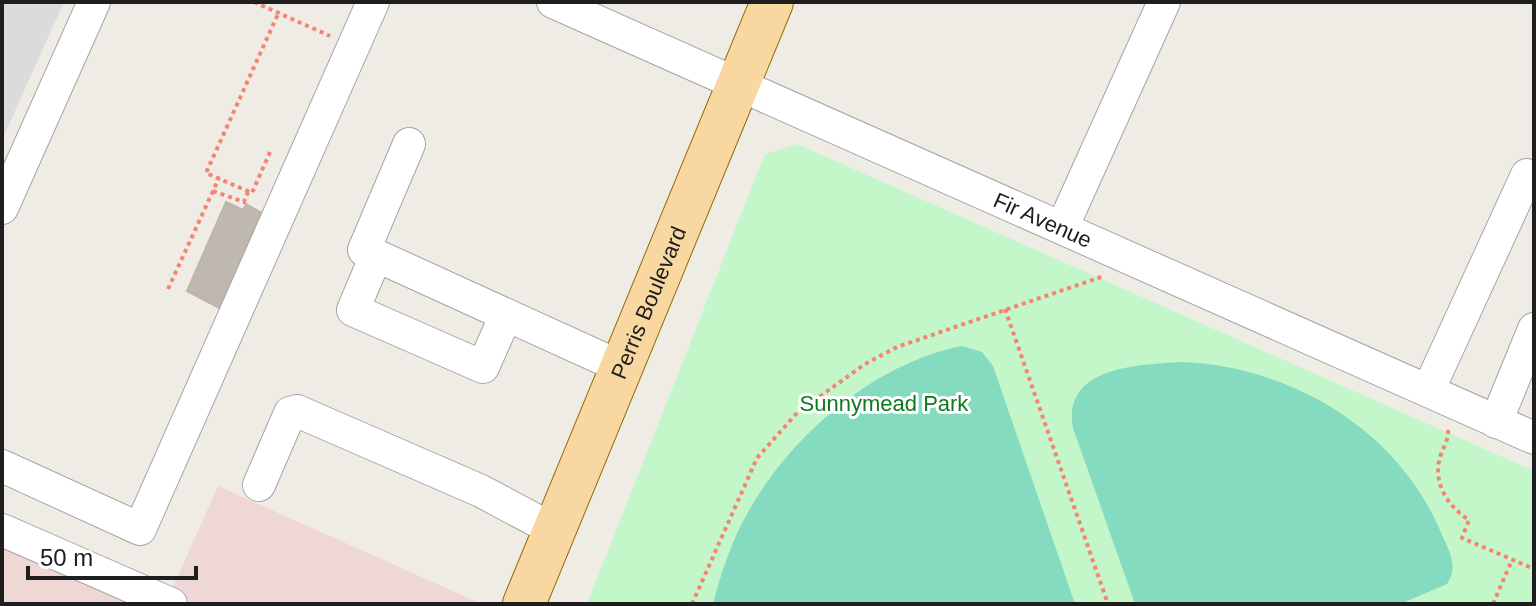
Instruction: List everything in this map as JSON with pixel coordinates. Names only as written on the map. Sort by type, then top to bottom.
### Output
[{"type":"main road","name":"Perris Boulevard","points":[[524,604],[736,83],[772,2]]},
{"type":"street","points":[[2,208],[94,2]]},
{"type":"street","points":[[2,466],[140,529],[373,2]]},
{"type":"street","name":"Fir Avenue","points":[[553,2],[1534,438]]},
{"type":"street","points":[[1062,228],[1164,2]]},
{"type":"street","points":[[409,144],[364,250],[621,367]]},
{"type":"street","points":[[1428,391],[1527,175]]},
{"type":"street","points":[[376,256],[353,310],[483,367],[506,315]]},
{"type":"street","points":[[1496,422],[1534,329]]},
{"type":"street","points":[[259,485],[290,413],[297,411],[481,491],[554,530]]},
{"type":"street","points":[[2,530],[171,604]]},
{"type":"path","points":[[254,2],[332,37]]},
{"type":"path","points":[[270,152],[252,193],[206,173],[278,14]]},
{"type":"path","points":[[168,289],[219,178]]},
{"type":"path","points":[[213,191],[244,202],[248,192]]},
{"type":"path","points":[[692,604],[757,458],[797,413],[865,364],[897,347],[1104,276]]},
{"type":"path","points":[[1005,309],[1108,604]]},
{"type":"path","points":[[1447,429],[1438,463],[1439,478],[1447,501],[1469,520],[1462,538],[1534,569]]},
{"type":"path","points":[[1493,604],[1512,560]]},
{"type":"shaded area","points":[[2,2],[64,2],[2,140]]},
{"type":"shaded area","points":[[218,486],[475,601],[474,604],[2,604],[2,518],[169,596]]},
{"type":"green space","name":"Sunnymead Park","points":[[797,144],[1534,471],[1534,604],[587,604],[765,154]]},
{"type":"green space","points":[[962,346],[982,352],[993,366],[1075,604],[713,604],[728,557],[748,512],[787,456],[811,431],[838,407],[897,368]]},
{"type":"green space","points":[[1180,362],[1220,366],[1259,375],[1297,389],[1333,408],[1366,432],[1395,460],[1420,492],[1448,549],[1452,570],[1447,584],[1400,604],[1135,604],[1073,428],[1073,407],[1079,392],[1107,373]]},
{"type":"building","points":[[226,202],[243,210],[246,204],[270,218],[264,231],[255,228],[247,247],[255,251],[229,313],[187,291]]}]
